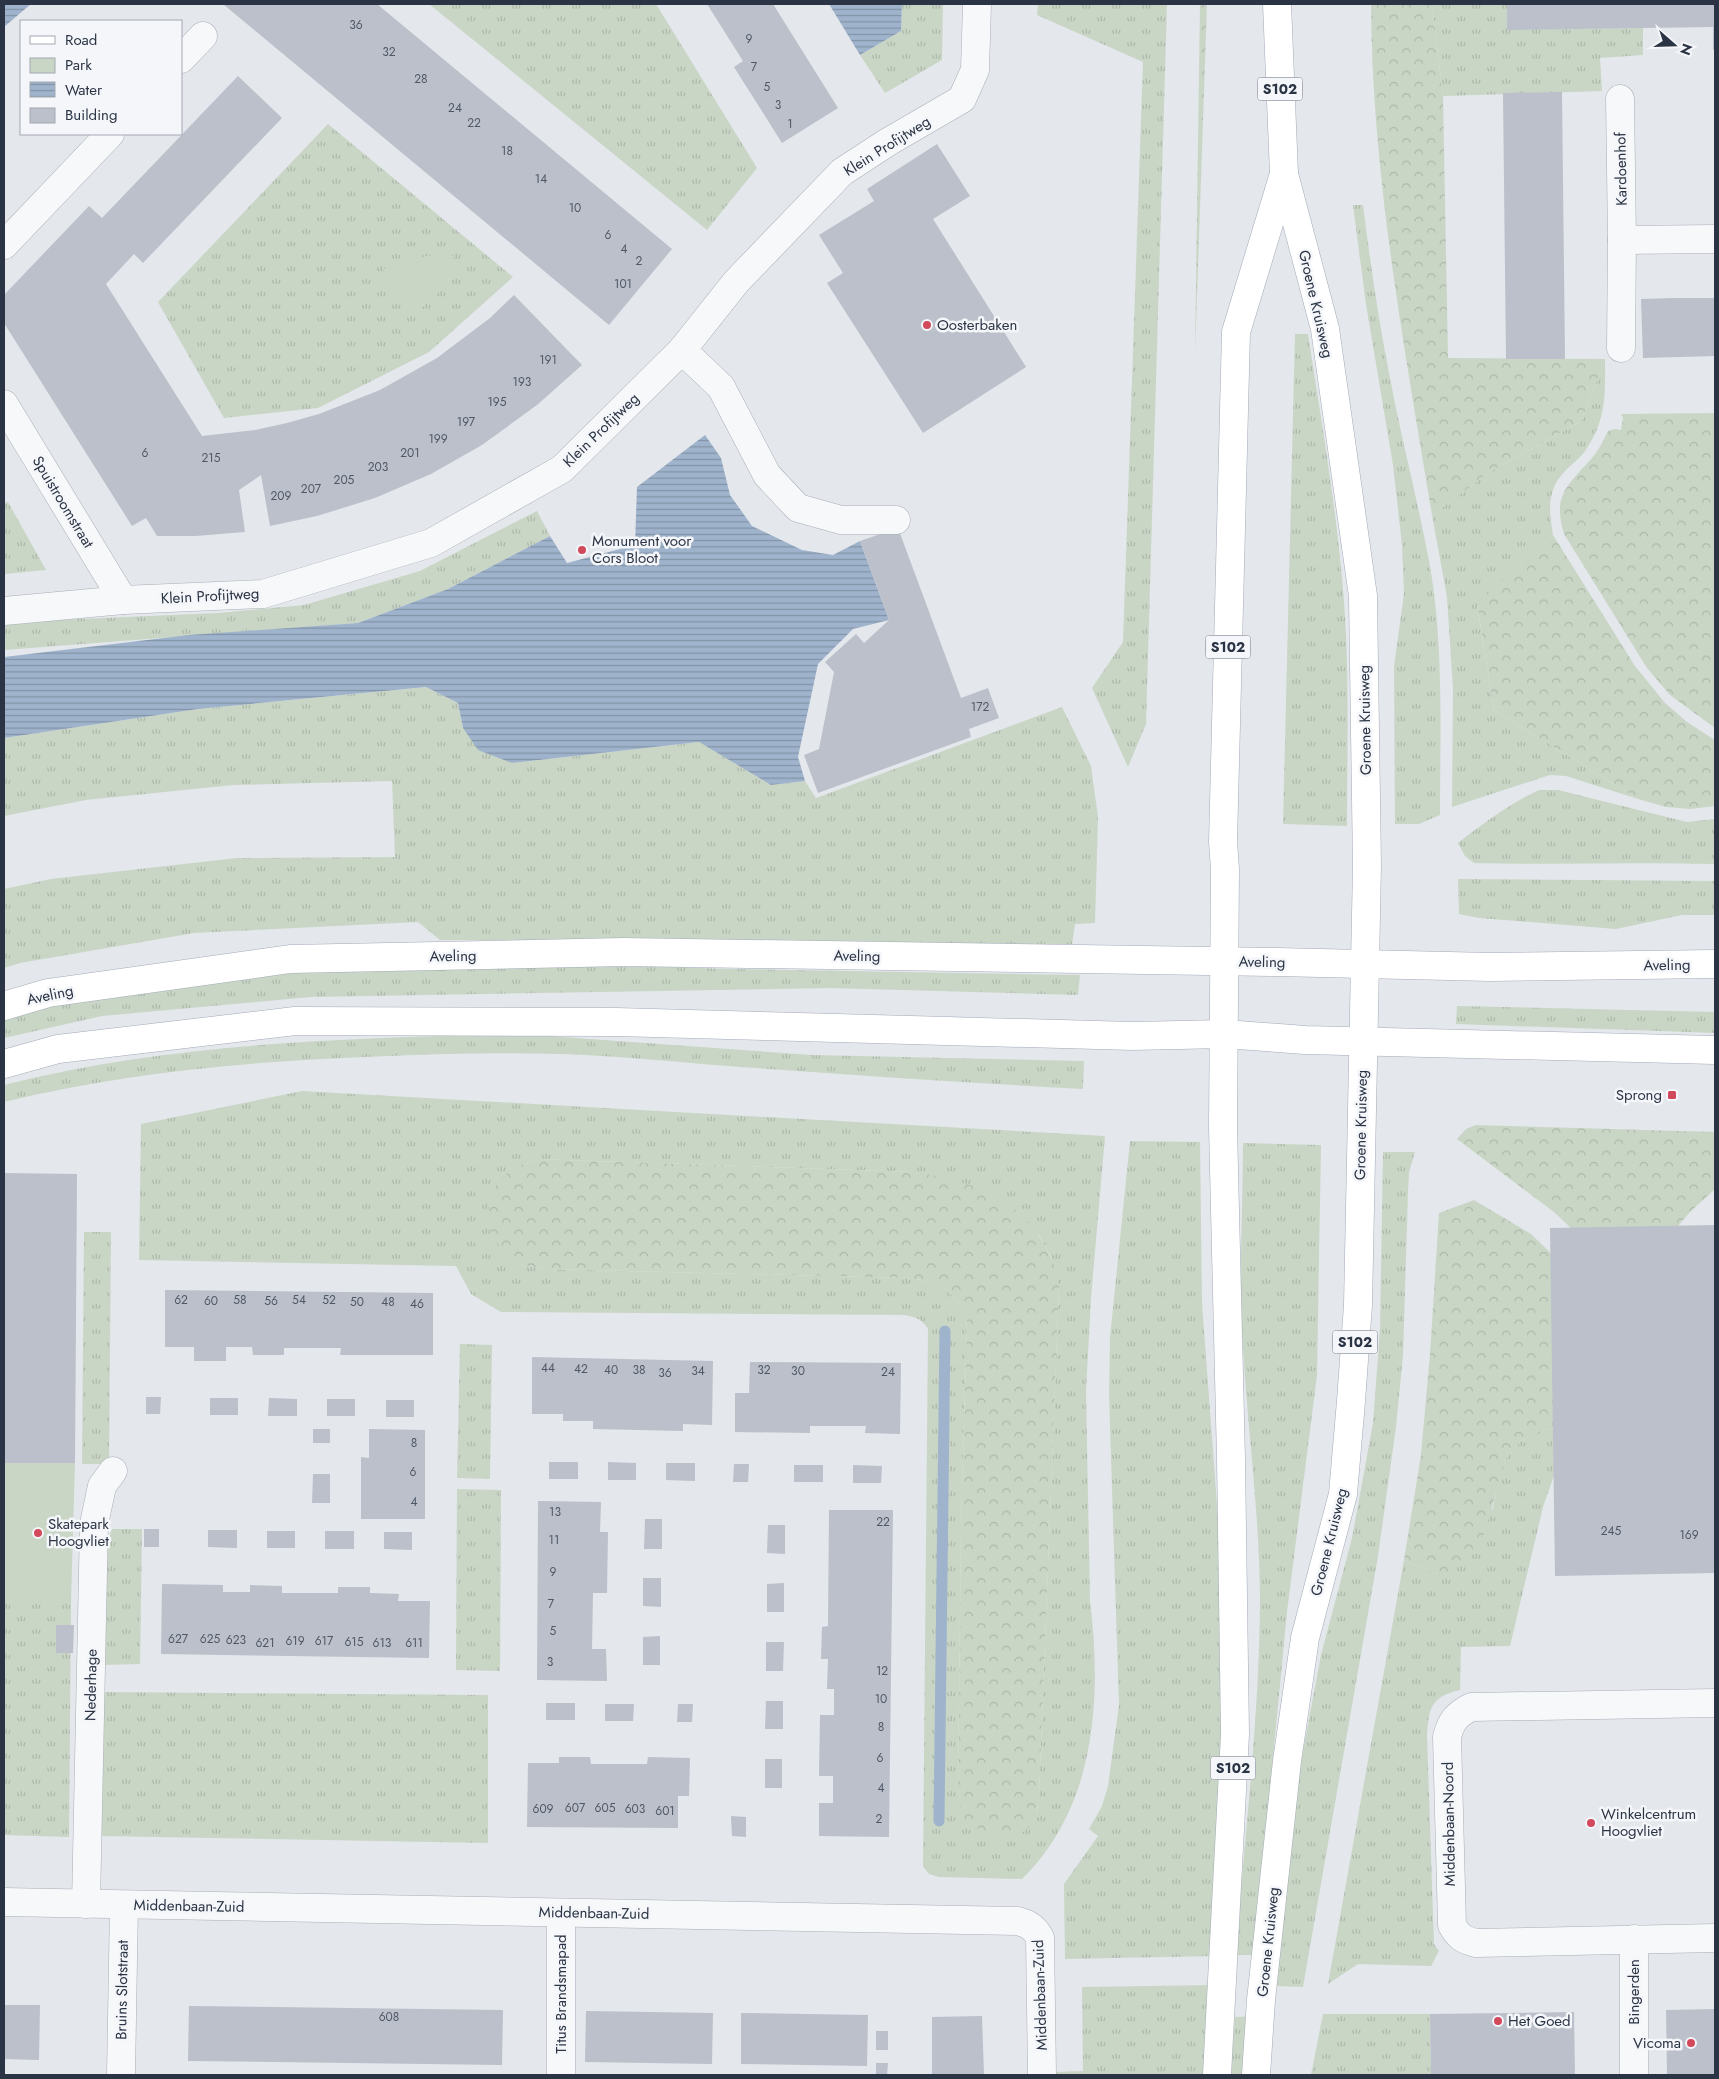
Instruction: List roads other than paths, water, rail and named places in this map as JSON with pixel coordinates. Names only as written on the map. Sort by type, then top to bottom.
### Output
[{"type":"main road","name":"Groene Kruisweg","points":[[1256,2075],[1261,2000],[1275,1869],[1305,1638],[1343,1494],[1358,1305],[1366,858],[1363,596],[1325,329],[1284,174],[1277,4]]},
{"type":"main road","name":"Groene Kruisweg","points":[[1217,2075],[1235,1734],[1231,1459],[1223,1137],[1225,869],[1223,842],[1236,332],[1284,174]]},
{"type":"main road","name":"Aveling","points":[[4,1006],[48,993],[290,959],[624,952],[1491,967],[1715,964]]},
{"type":"main road","points":[[4,1064],[58,1049],[295,1021],[616,1022],[1133,1036],[1224,1034],[1305,1040],[1715,1050]]},
{"type":"street","name":"Klein Profijtweg","points":[[4,611],[123,600],[263,594],[431,543],[562,469],[682,350],[736,282],[842,172],[888,142],[962,100],[975,70],[978,4]]},
{"type":"street","points":[[182,58],[203,36]]},
{"type":"street","name":"Kardoenhof","points":[[1620,99],[1621,348]]},
{"type":"street","points":[[4,246],[109,135]]},
{"type":"street","points":[[1622,240],[1715,238]]},
{"type":"street","points":[[682,350],[721,387],[767,474],[798,508],[841,520],[896,520]]},
{"type":"street","name":"Spuistroomstraat","points":[[4,404],[123,600]]},
{"type":"street","name":"Nederhage","points":[[86,1904],[94,1524],[102,1486],[113,1471]]},
{"type":"street","name":"Middenbaan-Noord","points":[[1715,1703],[1471,1707],[1459,1714],[1451,1723],[1447,1737],[1452,1925],[1457,1936],[1465,1941],[1476,1943],[1715,1938]]},
{"type":"street","name":"Middenbaan-Zuid","points":[[4,1902],[1023,1922],[1036,1930],[1040,1938],[1042,2075]]},
{"type":"street","name":"Bruins Slotstraat","points":[[121,2075],[124,1904]]},
{"type":"street","name":"Titus Brandsmapad","points":[[561,1913],[562,2075]]},
{"type":"street","name":"Bingerden","points":[[1634,1939],[1634,2075]]},
{"type":"water","points":[[4,4],[31,4],[4,27]]},
{"type":"water","points":[[829,4],[902,4],[901,31],[860,55]]},
{"type":"water","points":[[705,435],[721,458],[730,495],[752,526],[802,550],[833,555],[860,541],[889,620],[853,629],[818,664],[798,757],[805,781],[771,785],[699,742],[512,763],[478,750],[463,728],[458,703],[426,687],[198,709],[4,738],[4,657],[189,635],[358,623],[448,589],[550,536],[567,563],[635,545],[637,487]]},
{"type":"waterway","points":[[939,1821],[945,1331]]},
{"type":"place","name":"Oosterbaken","points":[[927,325]]},
{"type":"place","name":"Monument voor Cors Bloot","points":[[582,550]]},
{"type":"place","name":"Sprong","points":[[1672,1095]]},
{"type":"place","name":"Skatepark Hoogvliet","points":[[38,1533]]},
{"type":"place","name":"Winkelcentrum Hoogvliet","points":[[1591,1823]]},
{"type":"place","name":"Het Goed","points":[[1498,2021]]},
{"type":"place","name":"Vicoma","points":[[1691,2043]]}]
